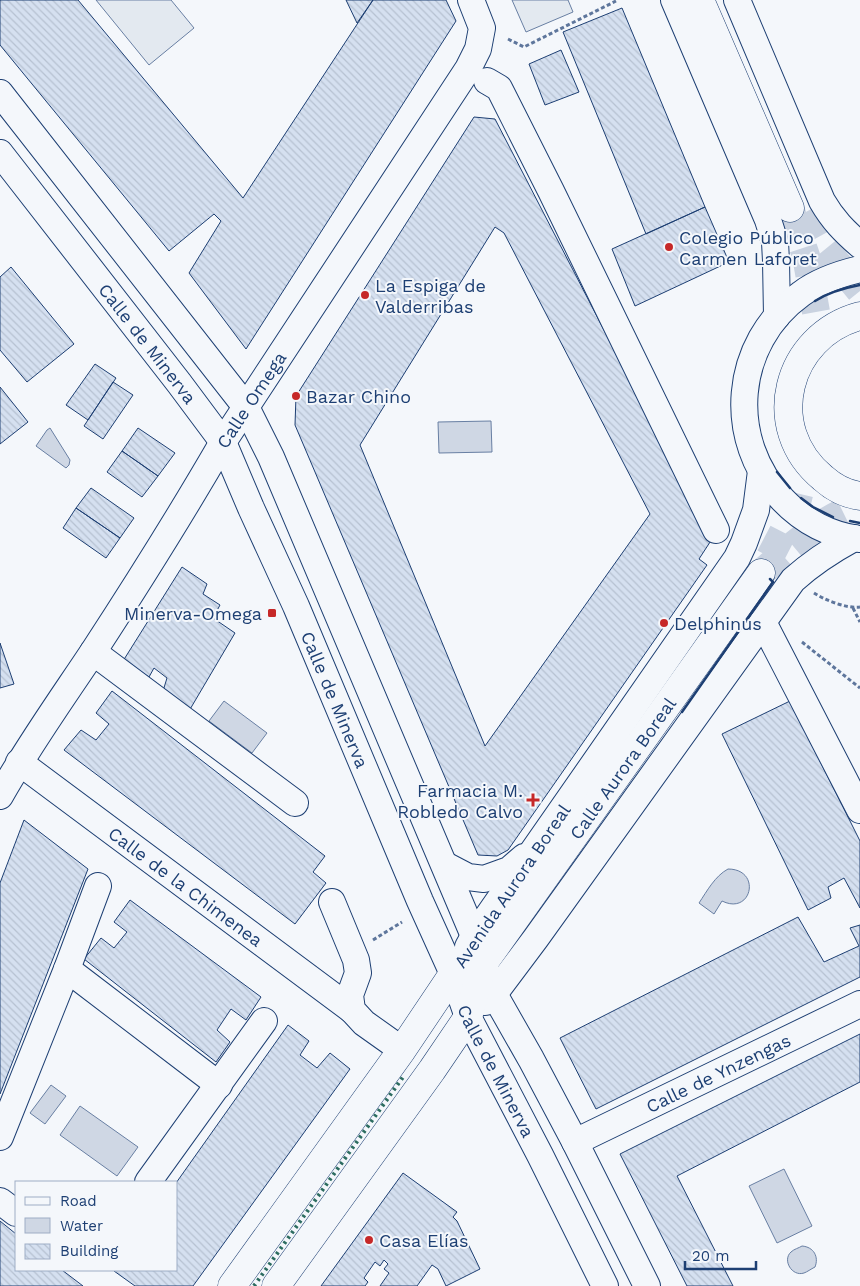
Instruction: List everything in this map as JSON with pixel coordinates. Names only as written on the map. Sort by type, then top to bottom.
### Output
[{"type":"main road","points":[[700,0],[795,207],[713,0]]},
{"type":"main road","points":[[815,341],[816,312]]},
{"type":"main road","points":[[854,503],[844,491],[829,483],[815,471],[801,454],[792,434],[788,410],[791,384],[797,367],[807,350],[825,332],[836,325],[860,316]]},
{"type":"main road","points":[[801,454],[801,486]]},
{"type":"main road","name":"Calle Aurora Boreal","points":[[468,1016],[484,964],[761,573]]},
{"type":"main road","points":[[453,974],[484,964]]},
{"type":"main road","name":"Avenida Aurora Boreal","points":[[232,1286],[402,1050],[453,974]]},
{"type":"main road","points":[[276,1286],[432,1070],[468,1016]]},
{"type":"street","name":"Calle Omega","points":[[0,796],[10,762],[93,652],[189,501],[223,442],[468,69],[478,49],[482,28],[471,0]]},
{"type":"street","points":[[674,0],[768,220],[774,242],[776,261],[777,316]]},
{"type":"street","points":[[737,0],[822,201],[830,216],[860,245]]},
{"type":"street","points":[[487,80],[499,88],[716,530]]},
{"type":"street","name":"Calle de Minerva","points":[[0,92],[246,407],[271,457],[445,865],[474,936],[494,994],[531,1058],[647,1286]]},
{"type":"street","name":"Calle de Minerva","points":[[0,153],[223,442],[296,606],[420,901],[453,974],[468,1016],[605,1286]]},
{"type":"street","points":[[857,538],[826,530],[788,506],[761,471],[754,455],[748,438],[744,404],[748,369],[754,353],[762,337],[777,316],[802,293],[825,280],[860,269]]},
{"type":"street","name":"Avenida Aurora Boreal","points":[[453,974],[474,936],[737,558],[756,510],[761,471]]},
{"type":"street","points":[[468,1016],[494,994],[542,930],[793,580],[824,554],[857,538]]},
{"type":"street","points":[[762,622],[860,810]]},
{"type":"street","points":[[93,652],[295,804]]},
{"type":"street","name":"Calle de la Chimenea","points":[[10,762],[352,1010],[364,1023],[402,1050]]},
{"type":"street","points":[[445,865],[468,877],[484,879],[509,870],[541,841]]},
{"type":"street","points":[[0,1137],[67,970],[98,886]]},
{"type":"street","points":[[332,902],[356,960],[358,973],[350,995],[352,1010]]},
{"type":"street","points":[[67,970],[219,1085]]},
{"type":"street","name":"Calle de Ynzengas","points":[[575,1142],[860,1004]]},
{"type":"street","points":[[149,1181],[264,1020]]},
{"type":"street","points":[[0,1201],[15,1212]]},
{"type":"path","points":[[508,39],[524,47],[616,1]]},
{"type":"path","points":[[810,590],[822,598],[853,608],[860,607]]},
{"type":"path","points":[[853,608],[860,622]]},
{"type":"path","points":[[798,639],[860,688]]},
{"type":"path","points":[[373,941],[408,919]]},
{"type":"shaded area","points":[[96,0],[171,0],[194,28],[149,65]]},
{"type":"shaded area","points":[[512,0],[568,0],[573,12],[526,32]]},
{"type":"water","points":[[491,421],[492,452],[439,453],[438,422]]},
{"type":"water","points":[[50,428],[70,460],[66,468],[36,446]]},
{"type":"water","points":[[224,701],[267,733],[252,753],[209,721]]},
{"type":"water","points":[[728,869],[739,871],[746,876],[749,883],[749,891],[740,902],[732,904],[722,901],[714,914],[699,903],[715,880]]},
{"type":"water","points":[[51,1085],[66,1096],[45,1124],[30,1113]]},
{"type":"water","points":[[80,1106],[138,1147],[117,1176],[60,1135]]},
{"type":"water","points":[[784,1169],[812,1226],[777,1243],[749,1186]]},
{"type":"water","points":[[802,1246],[812,1250],[816,1256],[816,1263],[815,1267],[800,1274],[790,1267],[788,1255]]},
{"type":"building","points":[[0,0],[78,0],[243,198],[373,0],[446,0],[456,21],[246,349],[189,273],[221,221],[214,214],[169,251],[0,45]]},
{"type":"building","points":[[346,0],[373,0],[357,23]]},
{"type":"building","points":[[622,8],[705,207],[646,234],[563,32]]},
{"type":"building","points":[[561,50],[579,92],[545,105],[529,64]]},
{"type":"building","points":[[474,117],[495,119],[712,539],[699,559],[707,565],[508,850],[497,856],[478,855],[295,425],[296,396]],"holes":[[[495,227],[504,233],[650,514],[485,746],[360,445]]]},
{"type":"building","points":[[705,207],[729,262],[635,306],[612,249]]},
{"type":"building","points":[[11,267],[74,344],[27,382],[0,350],[0,277]]},
{"type":"building","points":[[95,364],[116,378],[88,420],[66,405]]},
{"type":"building","points":[[113,382],[133,395],[103,439],[84,426]]},
{"type":"building","points":[[0,387],[28,422],[0,444]]},
{"type":"building","points":[[138,428],[175,453],[158,476],[122,451]]},
{"type":"building","points":[[122,451],[158,476],[142,497],[107,472]]},
{"type":"building","points":[[91,488],[134,518],[120,538],[76,508]]},
{"type":"building","points":[[76,508],[120,538],[106,558],[63,528]]},
{"type":"building","points":[[182,567],[207,584],[203,594],[220,605],[213,618],[235,633],[189,711],[163,691],[167,678],[154,668],[149,677],[123,661]]},
{"type":"building","points":[[0,643],[14,684],[0,688]]},
{"type":"building","points":[[112,691],[325,856],[313,872],[326,883],[295,924],[64,750],[81,730],[96,740],[109,724],[96,713]]},
{"type":"building","points":[[790,701],[860,841],[860,908],[844,878],[828,887],[831,898],[808,910],[722,734]]},
{"type":"building","points":[[24,820],[88,869],[0,1094],[0,883]]},
{"type":"building","points":[[130,900],[261,997],[246,1020],[231,1009],[217,1030],[230,1042],[216,1062],[84,959],[101,938],[114,948],[127,932],[114,922]]},
{"type":"building","points":[[798,917],[824,962],[859,946],[850,928],[860,925],[860,977],[596,1109],[560,1038]]},
{"type":"building","points":[[288,1025],[309,1041],[300,1055],[317,1068],[330,1053],[350,1069],[193,1286],[135,1286],[114,1271],[178,1271],[177,1181]]},
{"type":"building","points":[[860,1034],[860,1082],[677,1176],[733,1286],[687,1286],[620,1154]]},
{"type":"building","points":[[403,1173],[457,1212],[453,1217],[457,1221],[480,1269],[446,1286],[438,1269],[432,1265],[417,1286],[380,1286],[389,1273],[384,1269],[388,1264],[384,1260],[380,1266],[375,1262],[364,1278],[368,1282],[365,1286],[321,1286]]},
{"type":"building","points":[[0,1221],[15,1233],[15,1271],[63,1271],[83,1286],[0,1286]]},
{"type":"tunnel","points":[[790,208],[806,256],[816,312]]},
{"type":"tunnel","points":[[804,213],[820,242],[860,291]]},
{"type":"tunnel","points":[[770,557],[796,507],[801,486]]},
{"type":"tunnel","points":[[761,573],[810,532],[843,512]]},
{"type":"hedge","points":[[254,1286],[403,1077]]},
{"type":"wall","points":[[815,301],[837,291],[860,285]]},
{"type":"wall","points":[[777,472],[790,488]]},
{"type":"wall","points":[[801,498],[813,507],[833,517]]},
{"type":"wall","points":[[850,521],[860,523]]},
{"type":"wall","points":[[682,712],[773,582],[770,579]]},
{"type":"place","name":"Colegio Público Carmen Laforet","points":[[669,247]]},
{"type":"place","name":"La Espiga de Valderribas","points":[[365,295]]},
{"type":"place","name":"Bazar Chino","points":[[296,396]]},
{"type":"place","name":"Minerva-Omega","points":[[272,613]]},
{"type":"place","name":"Delphinus","points":[[664,623]]},
{"type":"place","name":"Farmacia M. Robledo Calvo","points":[[533,800]]},
{"type":"place","name":"Casa Elías","points":[[369,1240]]}]
